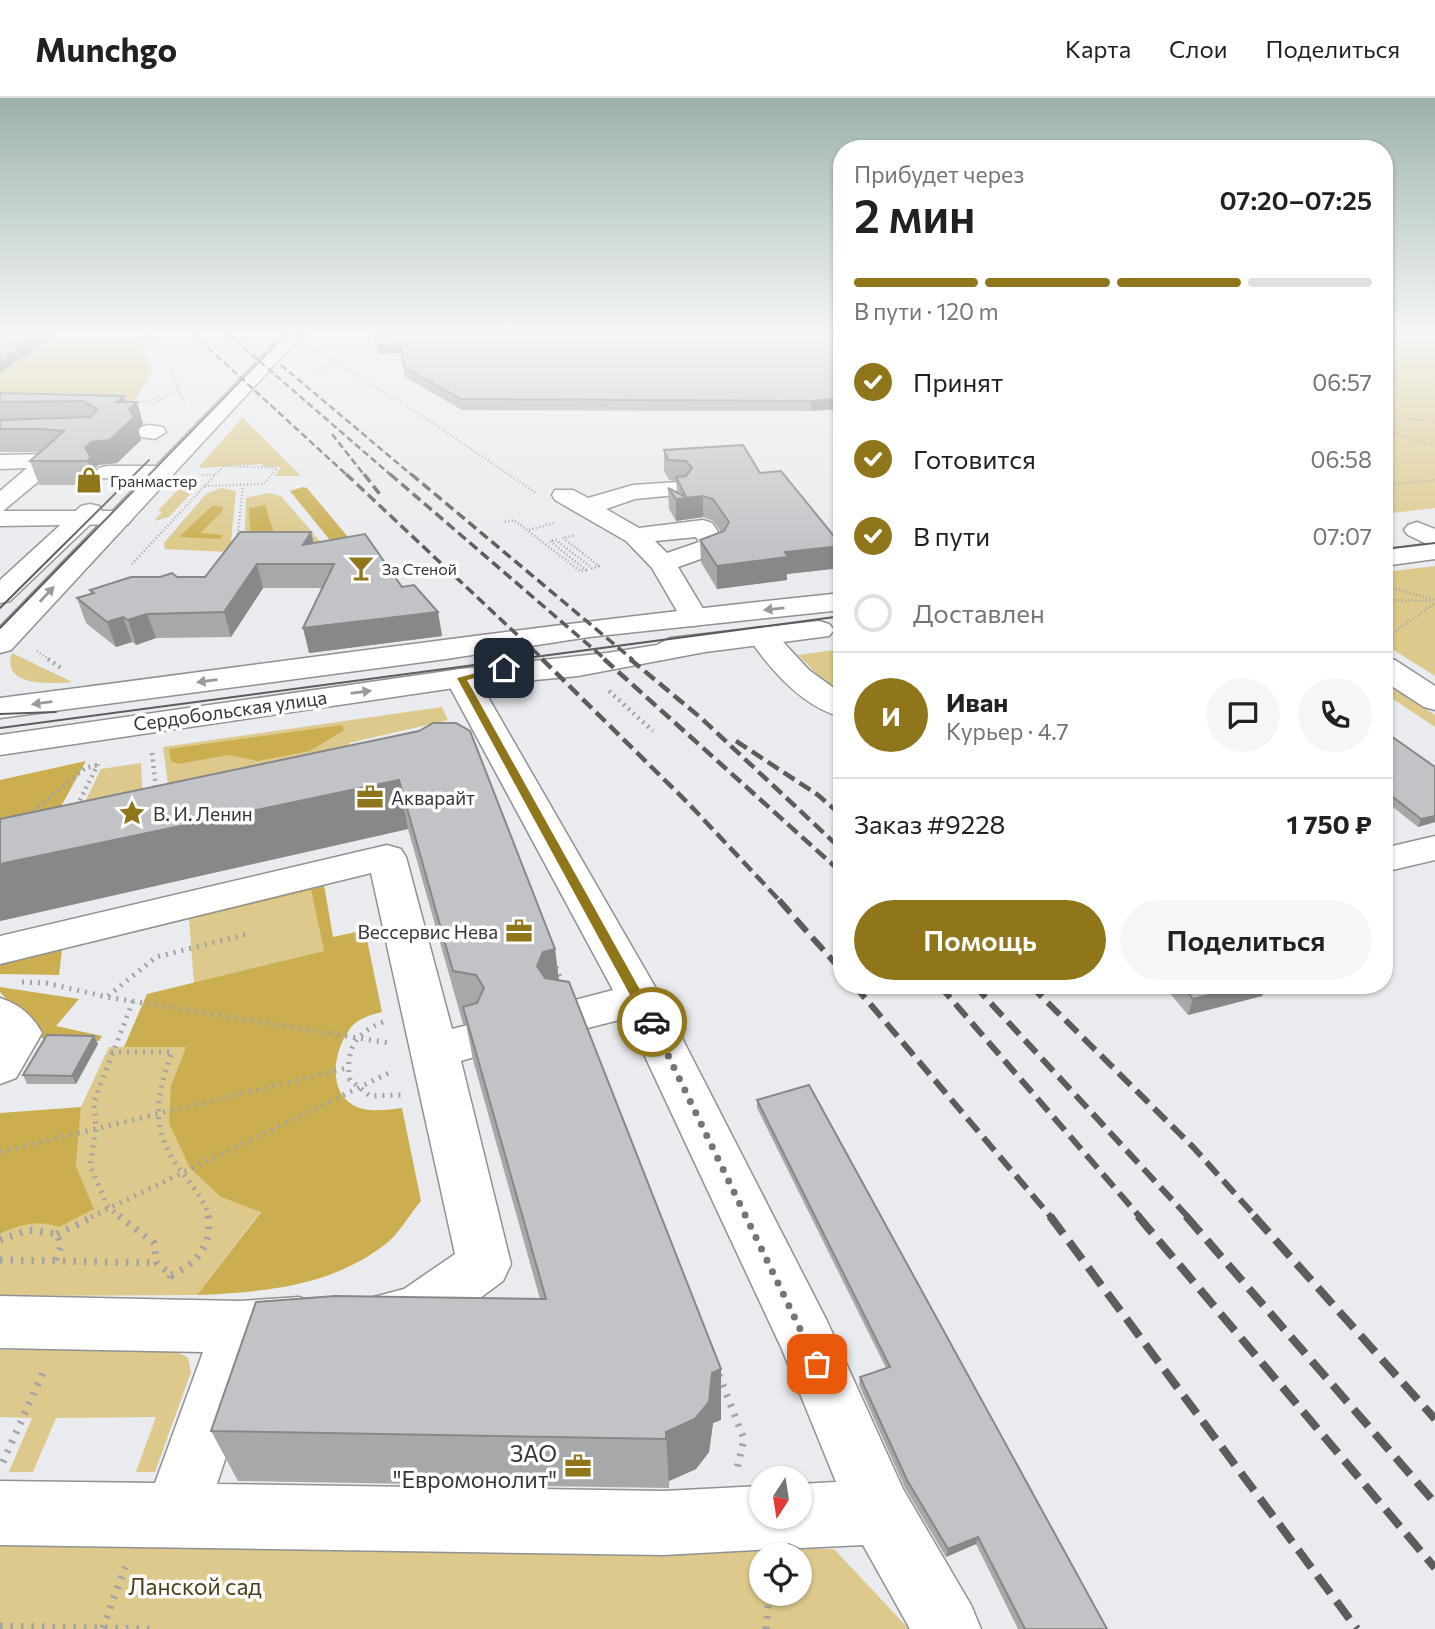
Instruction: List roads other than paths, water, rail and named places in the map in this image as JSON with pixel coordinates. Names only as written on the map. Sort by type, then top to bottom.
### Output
[{"type":"main road","points":[[0,595],[83,519],[118,473],[194,405]]},
{"type":"main road","points":[[0,644],[226,405]]},
{"type":"main road","points":[[0,462],[49,461],[43,473],[0,503]]},
{"type":"main road","points":[[118,473],[162,473]]},
{"type":"main road","points":[[678,489],[633,492],[570,507],[626,530],[663,564],[689,627]]},
{"type":"main road","points":[[0,518],[119,519]]},
{"type":"main road","points":[[626,530],[704,528],[714,545],[663,564]]},
{"type":"main road","points":[[1393,535],[1429,533]]},
{"type":"main road","points":[[1393,557],[1435,551]]},
{"type":"main road","name":"Сердобольская улица","points":[[0,708],[454,664],[531,673],[638,658],[689,627],[833,603]]},
{"type":"main road","name":"Сердобольская улица","points":[[689,627],[763,637],[833,627]]},
{"type":"main road","points":[[763,637],[773,651],[833,702]]},
{"type":"main road","points":[[454,664],[470,734],[640,999],[807,1340],[880,1512],[947,1629]]},
{"type":"main road","name":"Сердобольская улица","points":[[7,742],[454,664]]},
{"type":"main road","points":[[1393,673],[1435,700]]},
{"type":"main road","points":[[1393,858],[1435,848]]},
{"type":"main road","points":[[0,1066],[19,1033],[4,982],[387,857],[443,1048],[484,1264],[414,1314],[240,1327],[162,1299],[65,1322],[0,1322]]},
{"type":"main road","points":[[566,1002],[640,999]]},
{"type":"main road","points":[[159,1516],[240,1327]]},
{"type":"main road","points":[[0,1513],[664,1523],[749,1500]]},
{"type":"main road","points":[[812,1515],[880,1512]]},
{"type":"tram line","points":[[0,628],[216,405]]},
{"type":"tram line","points":[[0,608],[149,460]]},
{"type":"tram line","points":[[1393,548],[1435,543]]},
{"type":"tram line","points":[[0,728],[833,617]]},
{"type":"tram line","points":[[0,714],[56,712]]},
{"type":"railway","points":[[271,405],[348,476]]},
{"type":"railway","points":[[311,405],[392,476]]},
{"type":"railway","points":[[329,405],[413,476]]},
{"type":"railway","points":[[332,434],[365,476]]},
{"type":"railway","points":[[346,474],[544,660]]},
{"type":"railway","points":[[364,474],[382,497]]},
{"type":"railway","points":[[390,474],[606,660]]},
{"type":"railway","points":[[411,474],[633,660]]},
{"type":"railway","points":[[542,659],[689,804],[781,902]]},
{"type":"railway","points":[[604,659],[833,865]]},
{"type":"railway","points":[[630,659],[701,718],[833,842]]},
{"type":"railway","points":[[736,741],[818,795],[833,808]]},
{"type":"railway","points":[[779,900],[833,961]]},
{"type":"railway","points":[[862,994],[1051,1217]]},
{"type":"railway","points":[[947,994],[1140,1217]]},
{"type":"railway","points":[[982,994],[1188,1217]]},
{"type":"railway","points":[[1039,994],[1193,1147],[1256,1217]]},
{"type":"railway","points":[[1050,1216],[1357,1629]]},
{"type":"railway","points":[[1138,1216],[1435,1568]]},
{"type":"railway","points":[[1186,1216],[1435,1503]]},
{"type":"railway","points":[[1254,1216],[1435,1419]]},
{"type":"place","name":"Гранмастер","points":[[89,480]]},
{"type":"place","name":"За Стеной","points":[[361,568]]},
{"type":"place","name":"Акварайт","points":[[370,797]]},
{"type":"place","name":"В. И. Ленин","points":[[132,813]]},
{"type":"place","name":"Вессервис Нева","points":[[519,931]]},
{"type":"place","name":"ЗАО \"Евромонолит\"","points":[[578,1466]]},
{"type":"park label","name":"Ланской сад","points":[[195,1586]]}]
